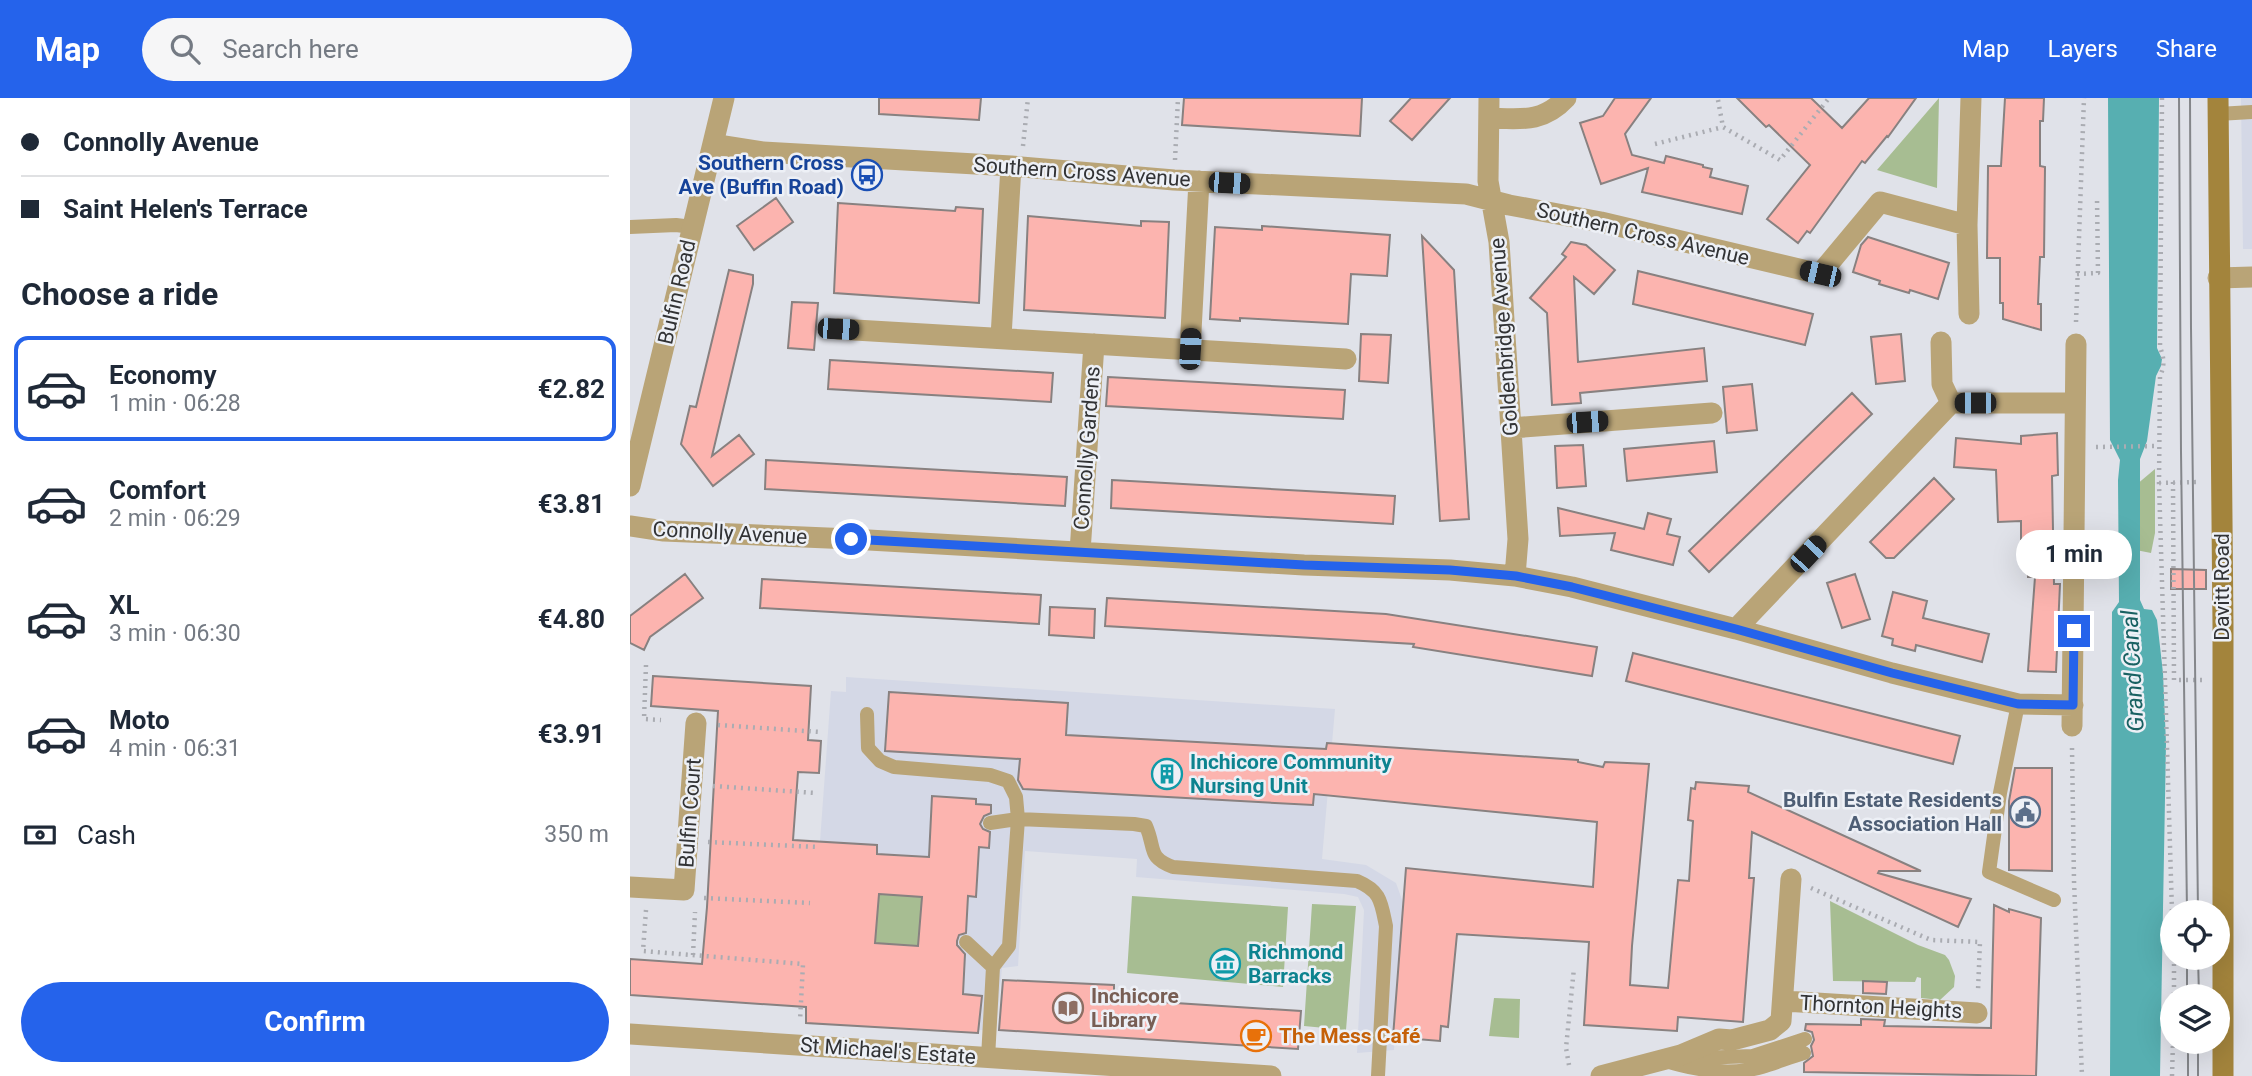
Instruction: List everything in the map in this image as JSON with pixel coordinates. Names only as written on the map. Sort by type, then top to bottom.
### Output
[{"type":"main road","name":"Davitt Road","points":[[2218,106],[2223,1076]]},
{"type":"street","name":"Bulfin Road","points":[[630,486],[724,98]]},
{"type":"street","points":[[1490,108],[1525,119],[1542,116],[1559,106],[1566,98]]},
{"type":"street","points":[[1969,314],[1967,225],[1971,98]]},
{"type":"street","name":"Goldenbridge Avenue","points":[[1490,108],[1488,181],[1499,242],[1518,539],[1516,576]]},
{"type":"street","name":"Southern Cross Avenue","points":[[713,144],[763,152],[1016,166],[1174,180],[1466,194],[1601,222],[1820,274],[1880,202],[1967,225]]},
{"type":"street","points":[[1001,337],[1016,166]]},
{"type":"street","points":[[1190,349],[1199,181]]},
{"type":"street","points":[[2218,278],[2252,278]]},
{"type":"street","name":"Connolly Gardens","points":[[838,329],[1346,359]]},
{"type":"street","points":[[1941,342],[1942,384],[1951,402]]},
{"type":"street","name":"Connolly Gardens","points":[[1080,552],[1094,344]]},
{"type":"street","points":[[2073,715],[2076,344]]},
{"type":"street","points":[[1736,629],[1951,402],[2075,403]]},
{"type":"street","points":[[1511,428],[1712,413]]},
{"type":"street","name":"Connolly Avenue","points":[[630,526],[664,531],[1304,565],[1450,570],[1516,576],[1572,587],[1736,629],[1892,673],[2073,715]]},
{"type":"street","name":"Bulfin Court","points":[[630,887],[684,890],[703,724]]},
{"type":"street","name":"Thornton Heights","points":[[1601,1076],[1671,1057],[1718,1039],[1731,1040],[1770,1030],[1782,1021],[1791,879]]},
{"type":"street","name":"Thornton Heights","points":[[1784,1001],[1977,1013]]},
{"type":"street","name":"St Michael's Estate","points":[[630,1034],[1271,1076]]},
{"type":"lane","points":[[2218,106],[2252,112]]},
{"type":"lane","points":[[630,226],[692,227]]},
{"type":"lane","points":[[2018,704],[2000,793],[1989,872],[2054,900]]},
{"type":"lane","points":[[867,714],[868,748],[880,761],[894,767],[990,775],[1008,780],[1016,797],[1018,819],[1009,946],[993,967],[988,1058]]},
{"type":"lane","points":[[990,823],[1018,819],[1134,824],[1146,827],[1151,838],[1151,851],[1158,861],[1173,867],[1357,881],[1373,888],[1382,902],[1385,926],[1378,1076]]},
{"type":"lane","points":[[966,942],[993,967]]},
{"type":"lane","points":[[1671,1057],[1698,1069],[1731,1072],[1760,1068],[1805,1046]]},
{"type":"path","points":[[1016,166],[1028,98]]},
{"type":"path","points":[[1174,180],[1178,98]]},
{"type":"path","points":[[1655,144],[1723,127],[1780,160],[1829,98]]},
{"type":"path","points":[[2076,344],[2084,98]]},
{"type":"path","points":[[2162,98],[2160,347],[2164,367],[2160,376],[2159,483],[2172,900]]},
{"type":"path","points":[[1718,100],[1723,127]]},
{"type":"path","points":[[2077,274],[2098,273],[2097,198]]},
{"type":"path","points":[[2088,447],[2159,446]]},
{"type":"path","points":[[2159,483],[2221,480]]},
{"type":"path","points":[[2173,482],[2174,680],[2204,680]]},
{"type":"path","points":[[646,665],[644,719],[661,720]]},
{"type":"path","points":[[2073,715],[2074,881],[2082,1076]]},
{"type":"path","points":[[703,724],[820,732]]},
{"type":"path","points":[[705,785],[816,793]]},
{"type":"path","points":[[701,842],[818,847]]},
{"type":"path","points":[[1791,879],[1931,940],[1980,942],[1977,1013]]},
{"type":"path","points":[[696,897],[810,903]]},
{"type":"path","points":[[646,909],[643,951],[803,964],[800,1021]]},
{"type":"path","points":[[693,955],[695,912]]},
{"type":"path","points":[[1569,1065],[1566,1048],[1574,968]]},
{"type":"path","points":[[2172,1076],[2173,1054]]},
{"type":"shaded area","points":[[2241,98],[2252,98],[2252,249],[2243,249]]},
{"type":"shaded area","points":[[846,677],[1335,709],[1322,859],[1366,865],[1396,883],[1405,908],[1394,1050],[1357,1053],[1364,910],[1358,897],[1136,877],[1137,859],[1025,851],[1018,966],[1002,968],[996,1031],[807,1019],[831,691],[846,692]]},
{"type":"green space","points":[[1939,98],[1937,188],[1877,170]]},
{"type":"green space","points":[[2155,469],[2155,533],[2151,553],[2136,550],[2136,485]]},
{"type":"green space","points":[[872,879],[891,895],[922,897],[922,969],[892,944],[875,943],[877,920],[869,919]]},
{"type":"green space","points":[[1132,896],[1288,907],[1283,987],[1127,973]]},
{"type":"green space","points":[[1830,901],[1918,945],[1945,955],[1955,976],[1954,987],[1940,1000],[1921,998],[1921,978],[1917,977],[1915,982],[1833,981]]},
{"type":"green space","points":[[1312,904],[1356,906],[1346,1030],[1304,1026]]},
{"type":"green space","points":[[1494,998],[1520,999],[1519,1038],[1489,1036]]},
{"type":"water","name":"Grand Canal","points":[[2108,98],[2159,98],[2157,348],[2162,359],[2156,376],[2147,441],[2140,459],[2140,600],[2144,609],[2152,610],[2157,620],[2163,673],[2166,743],[2163,900],[2160,900],[2160,1076],[2110,1076],[2112,612],[2119,602],[2120,460],[2110,440]]},
{"type":"building","points":[[879,98],[981,98],[979,120],[879,114]]},
{"type":"building","points":[[1184,98],[1362,98],[1360,136],[1182,125]]},
{"type":"building","points":[[1411,98],[1450,98],[1412,140],[1390,121]]},
{"type":"building","points":[[1615,98],[1651,98],[1625,134],[1632,155],[1664,163],[1666,156],[1703,165],[1712,169],[1710,177],[1748,186],[1742,214],[1642,192],[1648,168],[1601,184],[1580,123],[1603,116]]},
{"type":"building","points":[[1737,98],[1811,98],[1842,128],[1869,98],[1916,98],[1888,137],[1865,163],[1862,161],[1810,233],[1807,231],[1798,243],[1767,219],[1810,165]]},
{"type":"building","points":[[2005,98],[2044,98],[2043,121],[2040,121],[2040,166],[2045,167],[2044,257],[2040,257],[2038,304],[2041,304],[2041,330],[2003,319],[2003,303],[2000,303],[2000,258],[1987,258],[1988,166],[2001,166]]},
{"type":"building","points":[[776,198],[793,222],[754,250],[737,226]]},
{"type":"building","points":[[838,203],[955,211],[956,207],[983,209],[979,303],[834,293]]},
{"type":"building","points":[[1028,216],[1141,226],[1141,221],[1169,222],[1165,318],[1024,310]]},
{"type":"building","points":[[1262,226],[1390,235],[1387,276],[1351,274],[1348,324],[1210,319],[1215,227],[1262,230]]},
{"type":"building","points":[[1422,236],[1454,270],[1469,519],[1440,521]]},
{"type":"building","points":[[1868,237],[1949,263],[1938,299],[1879,284],[1880,281],[1853,272],[1861,245]]},
{"type":"building","points":[[1571,242],[1586,245],[1615,270],[1594,294],[1574,277],[1578,362],[1704,348],[1707,381],[1580,393],[1581,403],[1552,405],[1547,313],[1530,298],[1566,257],[1562,254]]},
{"type":"building","points":[[729,270],[753,275],[753,284],[712,456],[739,435],[754,454],[713,486],[681,444],[690,406],[696,407]]},
{"type":"building","points":[[1638,271],[1813,314],[1805,345],[1633,304]]},
{"type":"building","points":[[792,302],[818,303],[814,350],[788,348]]},
{"type":"building","points":[[1361,334],[1391,335],[1388,383],[1359,381]]},
{"type":"building","points":[[1901,334],[1905,381],[1876,384],[1871,337]]},
{"type":"building","points":[[830,360],[1053,373],[1051,402],[828,389]]},
{"type":"building","points":[[1108,377],[1345,390],[1343,419],[1106,406]]},
{"type":"building","points":[[1752,384],[1757,430],[1727,433],[1723,387]]},
{"type":"building","points":[[1852,393],[1872,414],[1709,572],[1689,551]]},
{"type":"building","points":[[2057,433],[2058,475],[2052,476],[2054,584],[2060,584],[2056,672],[2028,671],[2035,577],[2028,577],[2027,539],[2021,539],[2021,521],[1998,522],[1996,470],[1954,467],[1956,438],[2021,444],[2021,436]]},
{"type":"building","points":[[1714,441],[1717,472],[1627,481],[1624,449]]},
{"type":"building","points":[[1583,445],[1586,486],[1557,488],[1555,446]]},
{"type":"building","points":[[766,460],[1067,477],[1065,506],[765,489]]},
{"type":"building","points":[[1934,478],[1954,499],[1894,558],[1886,558],[1870,542]]},
{"type":"building","points":[[1112,480],[1395,496],[1393,524],[1111,508]]},
{"type":"building","points":[[1558,508],[1644,529],[1648,513],[1671,519],[1667,534],[1680,537],[1673,565],[1611,550],[1615,533],[1560,536]]},
{"type":"building","points":[[2171,569],[2206,570],[2206,589],[2171,589]]},
{"type":"building","points":[[685,574],[703,598],[650,637],[644,650],[630,643],[630,616]]},
{"type":"building","points":[[1855,574],[1870,619],[1842,628],[1827,583]]},
{"type":"building","points":[[762,579],[1041,595],[1039,624],[760,608]]},
{"type":"building","points":[[1893,592],[1927,601],[1923,618],[1989,634],[1982,662],[1916,645],[1915,651],[1892,645],[1893,639],[1882,636]]},
{"type":"building","points":[[1107,598],[1386,614],[1597,647],[1592,676],[1413,647],[1414,644],[1105,626]]},
{"type":"building","points":[[1050,607],[1095,609],[1094,638],[1049,635]]},
{"type":"building","points":[[1633,653],[1960,736],[1953,764],[1626,681]]},
{"type":"building","points":[[653,676],[811,686],[808,740],[821,741],[819,773],[798,772],[793,840],[877,845],[877,854],[929,857],[932,796],[976,799],[976,804],[991,805],[991,813],[984,816],[980,824],[990,832],[989,848],[979,847],[976,897],[968,896],[966,933],[959,935],[957,941],[965,954],[963,994],[982,996],[978,1033],[806,1023],[806,1007],[630,995],[630,959],[702,964],[707,907],[718,711],[651,706]],"holes":[[[879,894],[922,897],[918,946],[875,943]]]},
{"type":"building","points":[[889,692],[1068,703],[1066,735],[1326,749],[1327,743],[1578,760],[1603,767],[1605,762],[1649,764],[1630,985],[1668,988],[1678,880],[1689,881],[1693,821],[1688,820],[1691,788],[1695,789],[1696,782],[1749,786],[1748,792],[1921,871],[1878,873],[1971,899],[1958,927],[1752,832],[1749,878],[1754,878],[1743,1022],[1678,1017],[1677,1031],[1584,1025],[1589,942],[1457,934],[1448,1027],[1441,1026],[1440,1041],[1393,1037],[1406,868],[1593,887],[1597,822],[1314,794],[1313,805],[1023,789],[1018,780],[1020,759],[885,751]]},
{"type":"building","points":[[2015,768],[2052,768],[2052,871],[2009,870],[2009,801]]},
{"type":"building","points":[[1994,905],[2009,912],[2009,909],[2041,918],[2036,1076],[1804,1072],[1804,1063],[1813,1056],[1811,1046],[1814,1040],[1812,1032],[1805,1030],[1806,1024],[1861,1025],[1861,1019],[1885,1020],[1884,1026],[1991,1028]]},
{"type":"building","points":[[1003,980],[1114,985],[1114,999],[1301,1011],[1298,1049],[999,1030]]},
{"type":"building","points":[[1863,981],[1887,982],[1886,994],[1863,993]]},
{"type":"tram line","points":[[2179,98],[2187,900]]},
{"type":"tram line","points":[[2190,98],[2198,900]]},
{"type":"tram line","points":[[2187,970],[2187,984]]},
{"type":"tram line","points":[[2198,970],[2199,984]]},
{"type":"tram line","points":[[2188,1054],[2188,1076]]},
{"type":"tram line","points":[[2198,1054],[2198,1076]]},
{"type":"place","name":"Southern Cross Ave (Buffin Road)","points":[[867,175]]},
{"type":"place","name":"Inchicore Community Nursing Unit","points":[[1167,774]]},
{"type":"place","name":"Bulfin Estate Residents Association Hall","points":[[2025,812]]},
{"type":"place","name":"Richmond Barracks","points":[[1225,964]]},
{"type":"place","name":"Inchicore Library","points":[[1068,1008]]},
{"type":"place","name":"The Mess Café","points":[[1256,1036]]},
{"type":"route","points":[[851,539],[1304,565],[1450,570],[1516,576],[1572,587],[2018,704],[2073,705],[2074,631]]}]
